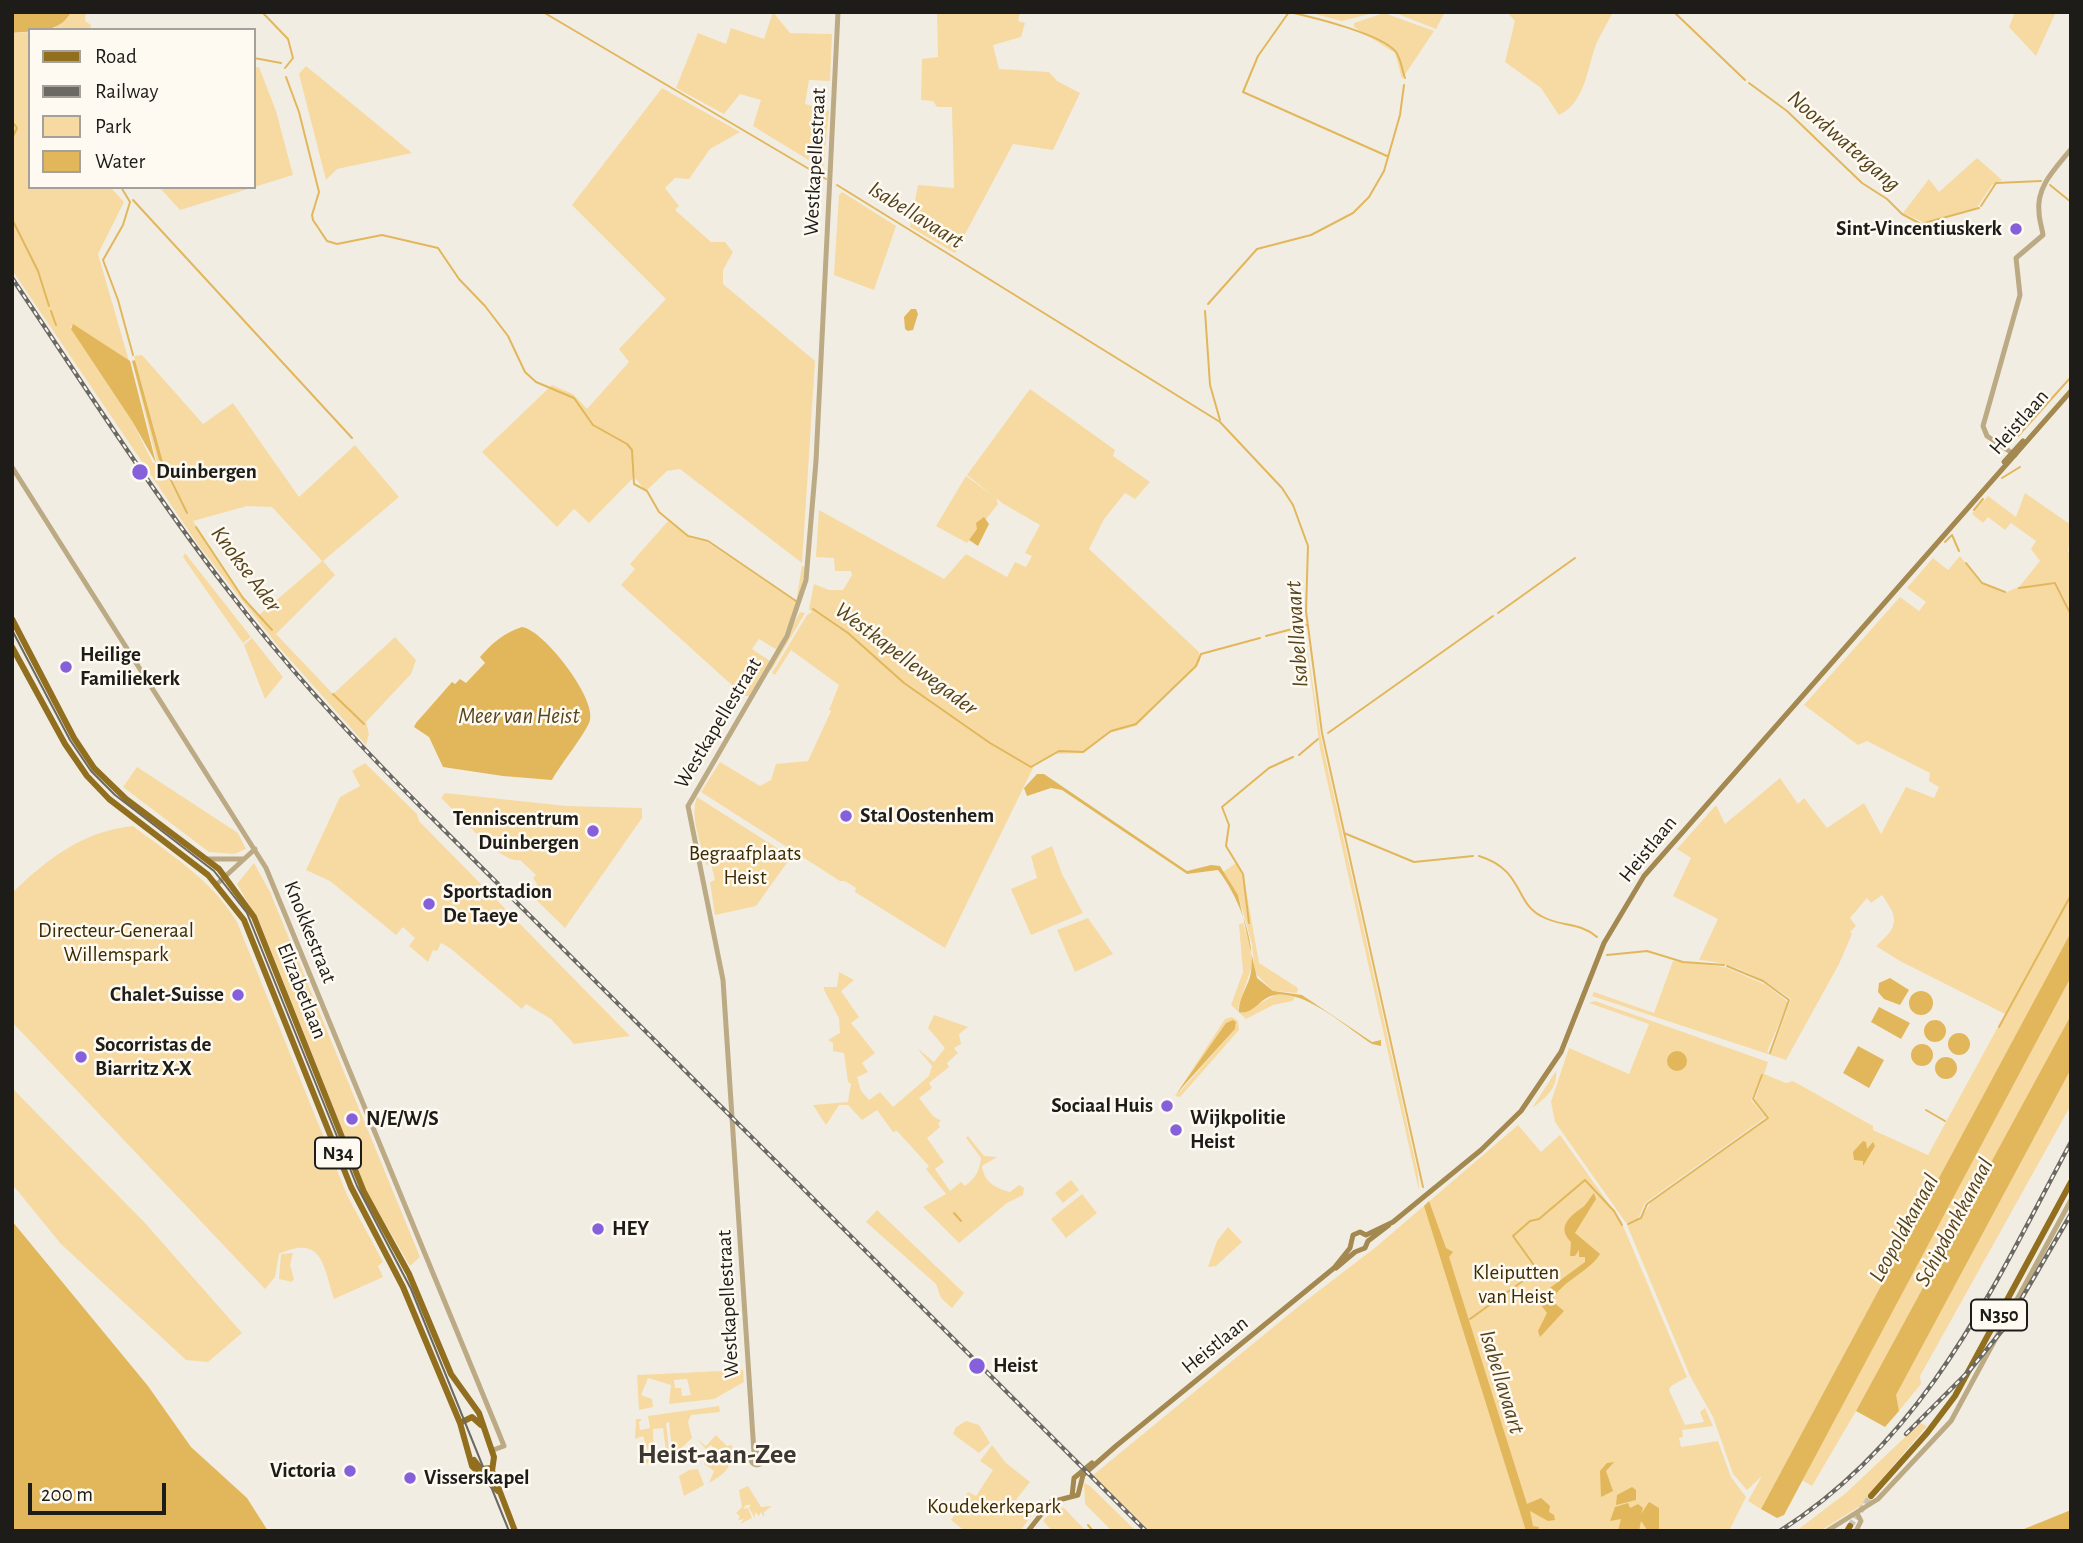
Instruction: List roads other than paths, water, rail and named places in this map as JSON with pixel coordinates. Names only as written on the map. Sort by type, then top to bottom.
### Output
[{"type":"main road","name":"Heistlaan","points":[[1367,1238],[1384,1232],[1391,1223],[1481,1150],[1521,1111],[1561,1052],[1604,943],[1622,907],[1644,876],[2071,389]]},
{"type":"main road","name":"Elizabetlaan","points":[[12,620],[74,738],[93,768],[126,799],[207,859],[225,876],[254,917],[280,976],[364,1192],[409,1274],[451,1374],[476,1408],[485,1429],[495,1460],[491,1468],[515,1531]]},
{"type":"main road","name":"Elizabetlaan","points":[[12,647],[65,744],[87,776],[109,799],[217,884],[234,904],[249,930],[351,1187],[400,1280],[460,1423],[474,1470],[499,1492]]},
{"type":"main road","name":"N350","points":[[1871,1496],[1927,1433],[1955,1396],[2071,1182]]},
{"type":"main road","name":"Heistlaan","points":[[1028,1531],[1051,1502],[1075,1496],[1076,1476],[1334,1268],[1351,1245],[1353,1235],[1360,1232],[1367,1238]]},
{"type":"main road","name":"Heistlaan","points":[[1334,1268],[1345,1264],[1358,1250],[1365,1248],[1367,1238]]},
{"type":"main road","points":[[1351,1245],[1358,1250]]},
{"type":"main road","points":[[460,1423],[472,1417],[485,1429]]},
{"type":"main road","points":[[468,1451],[478,1467],[491,1468]]},
{"type":"street","name":"Westkapellestraat","points":[[754,1454],[723,980],[688,806],[787,636],[806,580],[816,461],[838,12]]},
{"type":"street","points":[[2014,454],[1985,434],[1983,426],[2020,295],[2016,258],[2043,234],[2039,213],[2041,192],[2046,180],[2071,149]]},
{"type":"street","name":"Knokkestraat","points":[[12,467],[269,873],[504,1446],[493,1450]]},
{"type":"street","points":[[217,884],[255,849]]},
{"type":"street","points":[[207,859],[243,859]]},
{"type":"street","points":[[1826,1531],[1878,1499],[1956,1414],[2071,1200]]},
{"type":"street","points":[[1851,1529],[1861,1521],[1857,1513]]},
{"type":"water","points":[[12,12],[71,12],[60,25],[52,28],[28,28],[28,32],[12,33]]},
{"type":"water","points":[[911,309],[916,309],[918,314],[913,330],[908,331],[905,329],[904,317]]},
{"type":"water","points":[[73,324],[130,361],[156,463],[132,421],[71,329]]},
{"type":"water","points":[[135,360],[163,462],[159,460],[132,361]]},
{"type":"water","points":[[984,517],[989,524],[978,546],[969,540],[977,529],[976,523]]},
{"type":"water","name":"Meer van Heist","points":[[522,627],[543,640],[555,652],[577,682],[590,710],[588,725],[552,780],[443,767],[429,737],[414,727],[416,723],[452,682],[455,684],[460,679],[466,683],[485,663],[480,657],[494,643]]},
{"type":"water","points":[[1037,774],[1044,774],[1187,871],[1211,865],[1220,866],[1238,895],[1243,917],[1218,870],[1187,874],[1062,790],[1051,788],[1027,796],[1024,788]]},
{"type":"water","points":[[1243,917],[1248,932],[1251,953]]},
{"type":"water","points":[[2071,932],[2071,977],[1784,1515],[1777,1518],[1761,1509]]},
{"type":"water","points":[[1251,953],[1257,978],[1273,991],[1302,995],[1372,1042],[1381,1040],[1381,1046],[1372,1044],[1300,998],[1287,995],[1270,996],[1253,1009],[1239,1012],[1251,972]]},
{"type":"water","points":[[1890,978],[1909,990],[1900,1005],[1884,999],[1878,992],[1879,983]]},
{"type":"water","points":[[1921,991],[1929,995],[1933,1003],[1929,1011],[1921,1015],[1913,1011],[1909,1003],[1913,995]]},
{"type":"water","points":[[1879,1007],[1910,1023],[1901,1039],[1871,1022]]},
{"type":"water","points":[[2071,1015],[2071,1069],[1896,1395],[1899,1411],[1885,1427],[1856,1411]]},
{"type":"water","points":[[1233,1020],[1236,1022],[1235,1029],[1177,1093],[1226,1023]]},
{"type":"water","points":[[1935,1020],[1945,1027],[1946,1031],[1939,1041],[1935,1042],[1925,1035],[1924,1031],[1931,1021]]},
{"type":"water","points":[[1959,1033],[1969,1040],[1970,1044],[1963,1054],[1959,1055],[1949,1048],[1948,1044],[1955,1034]]},
{"type":"water","points":[[1922,1044],[1932,1051],[1933,1055],[1926,1065],[1922,1066],[1912,1059],[1911,1055],[1918,1045]]},
{"type":"water","points":[[1858,1046],[1884,1060],[1869,1088],[1843,1073]]},
{"type":"water","points":[[1677,1051],[1684,1054],[1687,1061],[1684,1068],[1677,1071],[1670,1068],[1667,1061],[1670,1054]]},
{"type":"water","points":[[1946,1057],[1956,1064],[1957,1068],[1950,1078],[1946,1079],[1936,1072],[1935,1068],[1942,1058]]},
{"type":"water","points":[[1863,1141],[1866,1142],[1867,1149],[1873,1142],[1875,1146],[1863,1166],[1863,1161],[1854,1160],[1853,1152]]},
{"type":"water","points":[[1594,1193],[1596,1199],[1575,1233],[1600,1254],[1589,1267],[1556,1294],[1552,1301],[1564,1311],[1540,1337],[1538,1331],[1547,1313],[1541,1305],[1533,1305],[1547,1290],[1585,1262],[1585,1257],[1579,1257],[1579,1250],[1575,1256],[1570,1256],[1571,1242],[1565,1227]]},
{"type":"water","points":[[1429,1201],[1446,1248],[1453,1252],[1449,1257],[1527,1504],[1541,1498],[1550,1506],[1549,1512],[1554,1515],[1555,1520],[1548,1521],[1530,1511],[1533,1526],[1539,1527],[1538,1531],[1526,1531],[1424,1206]]},
{"type":"water","points":[[12,1221],[148,1386],[191,1447],[247,1498],[268,1531],[12,1531]]},
{"type":"water","points":[[1614,1462],[1606,1471],[1613,1491],[1601,1497],[1600,1471],[1607,1463]]},
{"type":"water","points":[[1632,1487],[1636,1490],[1636,1500],[1616,1505],[1617,1495]]},
{"type":"water","points":[[1649,1502],[1659,1508],[1659,1531],[1648,1531],[1641,1521],[1639,1531],[1618,1531],[1621,1519],[1610,1521],[1615,1507],[1628,1503],[1630,1508],[1638,1504],[1643,1508],[1641,1514]]},
{"type":"water","points":[[2071,1510],[2071,1531],[2019,1531]]},
{"type":"waterway","name":"Knokse Ader","points":[[262,12],[288,39],[293,58],[285,68]]},
{"type":"waterway","name":"Isabellavaart","points":[[543,12],[826,179]]},
{"type":"waterway","points":[[1387,156],[1243,92],[1258,56],[1289,12],[1346,27],[1388,45],[1398,55],[1405,78]]},
{"type":"waterway","name":"Noordwatergang","points":[[1674,12],[1745,80]]},
{"type":"waterway","name":"Knokse Ader","points":[[256,58],[281,63]]},
{"type":"waterway","name":"Westkapellewegader","points":[[286,77],[299,112],[319,192],[313,220],[327,241],[337,244],[382,235],[438,248],[459,279],[485,306],[508,336],[525,372],[536,382],[574,398],[593,425],[627,444],[632,450],[634,484],[647,491],[659,512],[688,536],[708,541],[796,601]]},
{"type":"waterway","name":"Noordwatergang","points":[[1749,83],[1787,111],[1862,183],[1887,199],[1902,214],[1919,223]]},
{"type":"waterway","points":[[1208,304],[1257,249],[1311,235],[1353,213],[1369,197],[1384,171],[1400,115],[1404,85]]},
{"type":"waterway","points":[[12,138],[17,128],[14,124]]},
{"type":"waterway","name":"Noordwatergang","points":[[1981,206],[1996,183],[2041,181]]},
{"type":"waterway","name":"Isabellavaart","points":[[837,185],[1220,422],[1282,488],[1293,505],[1308,546],[1306,611],[1322,733],[1423,1187]]},
{"type":"waterway","name":"Noordwatergang","points":[[2050,185],[2071,202]]},
{"type":"waterway","name":"Knokse Ader","points":[[122,189],[130,202],[123,225],[103,260],[118,300],[133,355]]},
{"type":"waterway","points":[[133,200],[352,438]]},
{"type":"waterway","name":"Noordwatergang","points":[[1921,224],[1979,208]]},
{"type":"waterway","points":[[12,219],[38,271],[49,306]]},
{"type":"waterway","points":[[51,311],[56,325]]},
{"type":"waterway","points":[[1205,311],[1210,385],[1220,420]]},
{"type":"waterway","points":[[2018,436],[2071,377]]},
{"type":"waterway","name":"Knokse Ader","points":[[161,460],[187,513]]},
{"type":"waterway","points":[[2002,478],[2020,467]]},
{"type":"waterway","points":[[1974,510],[1983,499]]},
{"type":"waterway","name":"Knokse Ader","points":[[196,527],[243,598],[272,630]]},
{"type":"waterway","points":[[1945,542],[1952,535],[1959,551]]},
{"type":"waterway","points":[[1498,613],[1575,558]]},
{"type":"waterway","points":[[1966,563],[1982,583],[2005,592]]},
{"type":"waterway","points":[[2019,588],[2055,583],[2071,615]]},
{"type":"waterway","name":"Westkapellewegader","points":[[813,609],[848,633],[904,683],[990,743],[1031,767],[1059,751],[1083,752],[1111,731],[1136,724],[1196,666],[1201,654],[1260,638]]},
{"type":"waterway","points":[[1328,733],[1493,616]]},
{"type":"waterway","name":"Westkapellewegader","points":[[1266,636],[1307,625]]},
{"type":"waterway","name":"Knokse Ader","points":[[333,694],[364,724]]},
{"type":"waterway","points":[[1299,755],[1318,739]]},
{"type":"waterway","points":[[1249,923],[1243,874],[1226,846],[1229,825],[1222,807],[1269,768],[1293,757]]},
{"type":"waterway","points":[[1344,833],[1414,862],[1473,856]]},
{"type":"waterway","points":[[1479,856],[1504,869],[1532,910],[1555,922],[1584,929],[1597,937]]},
{"type":"waterway","points":[[1999,1027],[2071,895]]},
{"type":"waterway","points":[[1607,955],[1647,951],[1683,962],[1724,965]]},
{"type":"waterway","points":[[1727,966],[1763,981],[1789,1000],[1770,1053]]},
{"type":"waterway","points":[[1628,1224],[1641,1218],[1647,1204],[1768,1118],[1753,1099],[1762,1075]]},
{"type":"waterway","points":[[1926,1110],[1945,1121]]},
{"type":"waterway","points":[[1470,1319],[1534,1273],[1536,1268],[1513,1236],[1530,1221],[1539,1219],[1585,1180],[1614,1211],[1622,1225]]},
{"type":"waterway","points":[[954,1213],[961,1221]]},
{"type":"waterway","points":[[1088,1525],[1093,1531]]},
{"type":"tunnel","points":[[1850,1526],[1871,1496]]},
{"type":"tram line","points":[[12,630],[70,740],[91,771],[115,795],[214,871],[247,913],[357,1186],[411,1289],[509,1531]]},
{"type":"railway","points":[[12,278],[171,513],[249,618],[320,701],[421,807],[1146,1531]]},
{"type":"railway","points":[[1780,1531],[1831,1493],[1876,1451],[1916,1405],[1983,1305],[2071,1142]]},
{"type":"railway","points":[[1906,1434],[1969,1371],[2005,1327],[2071,1214]]},
{"type":"place","name":"Sint-Vincentiuskerk","points":[[2016,229]]},
{"type":"place","name":"Duinbergen","points":[[140,472]]},
{"type":"place","name":"Heilige Familiekerk","points":[[66,667]]},
{"type":"place","name":"Stal Oostenhem","points":[[846,816]]},
{"type":"place","name":"Tenniscentrum Duinbergen","points":[[593,831]]},
{"type":"place","name":"Sportstadion De Taeye","points":[[429,904]]},
{"type":"place","name":"Chalet-Suisse","points":[[238,995]]},
{"type":"place","name":"Socorristas de Biarritz X-X","points":[[81,1057]]},
{"type":"place","name":"Sociaal Huis","points":[[1167,1106]]},
{"type":"place","name":"N/E/W/S","points":[[352,1119]]},
{"type":"place","name":"Wijkpolitie Heist","points":[[1176,1130]]},
{"type":"place","name":"HEY","points":[[598,1229]]},
{"type":"place","name":"Heist","points":[[977,1366]]},
{"type":"place","name":"Victoria","points":[[350,1471]]},
{"type":"place","name":"Visserskapel","points":[[410,1478]]},
{"type":"district","name":"Heist-aan-Zee","points":[[717,1455]]},
{"type":"park label","name":"Begraafplaats Heist","points":[[745,866]]},
{"type":"park label","name":"Directeur-Generaal Willemspark","points":[[116,943]]},
{"type":"park label","name":"Kleiputten van Heist","points":[[1516,1285]]},
{"type":"park label","name":"Koudekerkepark","points":[[994,1507]]},
{"type":"water label","name":"Schipdonkkanaal","points":[[1954,1222]]},
{"type":"water label","name":"Leopoldkanaal","points":[[1904,1228]]}]
